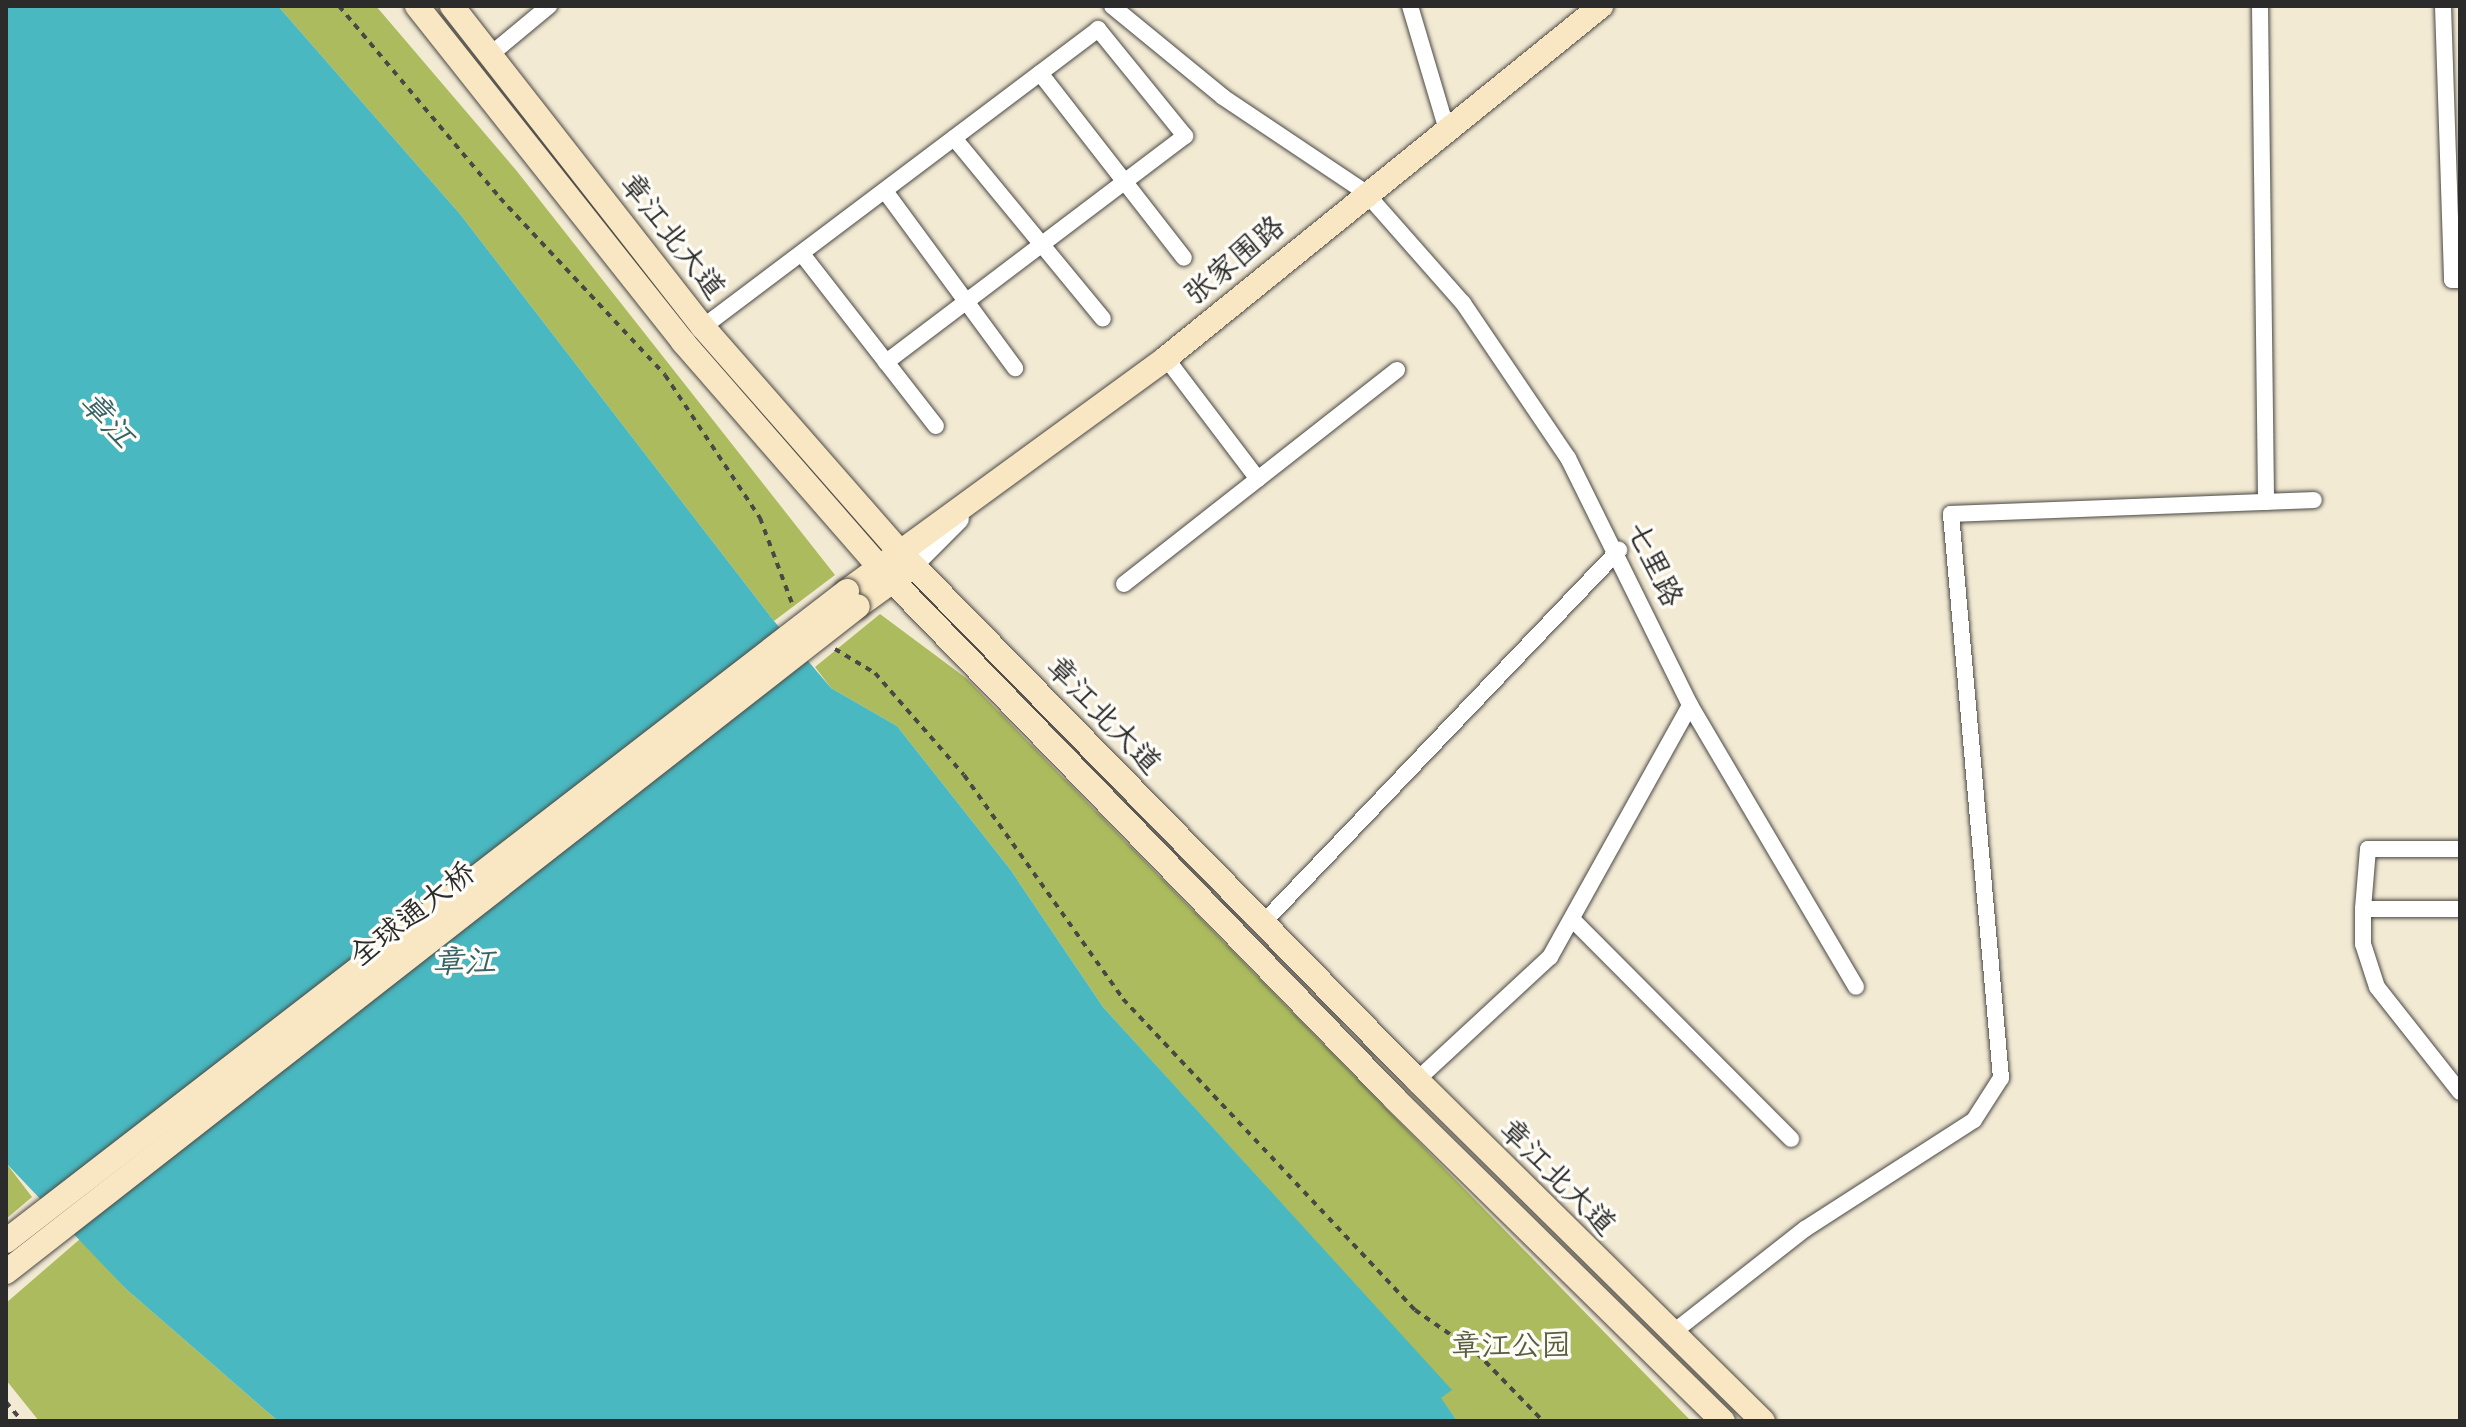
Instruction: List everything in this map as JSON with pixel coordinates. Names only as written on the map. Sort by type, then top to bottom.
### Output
[{"type":"main road","name":"章江北大道","points":[[417,6],[683,342],[886,574],[1395,1099],[1723,1421]]},
{"type":"main road","name":"章江北大道","points":[[452,6],[703,327],[906,557],[1417,1080],[1671,1334],[1763,1421]]},
{"type":"main road","name":"张家围路","points":[[853,598],[1166,358],[1365,192],[1601,6]]},
{"type":"main road","name":"全球通大桥","points":[[6,1241],[853,598]]},
{"type":"main road","name":"全球通大桥","points":[[6,1272],[853,598]]},
{"type":"street","points":[[490,55],[549,6]]},
{"type":"street","name":"七里路","points":[[1112,6],[1223,97],[1365,192],[1463,303],[1560,446],[1619,550],[1690,705],[1856,987]]},
{"type":"street","points":[[1410,6],[1446,127]]},
{"type":"street","points":[[2260,6],[2266,502]]},
{"type":"street","points":[[2443,6],[2452,280],[2460,280]]},
{"type":"street","points":[[703,327],[1098,29],[1185,136],[886,362]]},
{"type":"street","points":[[1040,73],[1184,258]]},
{"type":"street","points":[[954,138],[1103,319]]},
{"type":"street","points":[[885,191],[1015,368]]},
{"type":"street","points":[[802,254],[936,426]]},
{"type":"street","points":[[1166,358],[1258,479]]},
{"type":"street","points":[[1124,584],[1397,370]]},
{"type":"street","points":[[1671,1334],[1805,1229],[1974,1120],[2001,1078],[1951,514],[2314,500]]},
{"type":"street","points":[[1263,923],[1619,550]]},
{"type":"street","points":[[1417,1080],[1550,957],[1690,705]]},
{"type":"street","points":[[2460,849],[2368,849],[2363,909],[2363,944],[2377,987],[2460,1092]]},
{"type":"street","points":[[2363,909],[2460,909]]},
{"type":"street","points":[[1573,920],[1791,1139]]},
{"type":"path","points":[[339,6],[500,198],[665,375],[760,518],[798,614]]},
{"type":"path","points":[[831,646],[875,673],[908,708],[1123,999],[1247,1134],[1415,1310],[1477,1353],[1543,1421]]},
{"type":"path","points":[[6,1402],[22,1421]]},
{"type":"green space","points":[[278,6],[376,6],[516,170],[835,575],[774,621],[460,214]]},
{"type":"green space","name":"章江公园","points":[[880,614],[966,678],[1691,1421],[1457,1421],[1440,1398],[1451,1390],[1103,1007],[1010,869],[897,726],[831,688],[815,667]]},
{"type":"green space","points":[[6,1163],[32,1197],[6,1219]]},
{"type":"green space","points":[[80,1239],[126,1289],[278,1421],[39,1421],[6,1380],[6,1303]]},
{"type":"water","name":"章江","points":[[6,6],[278,6],[460,214],[774,621],[831,688],[897,726],[1010,869],[1103,1007],[1452,1390],[1441,1398],[1457,1421],[278,1421],[126,1289],[6,1163]]}]
